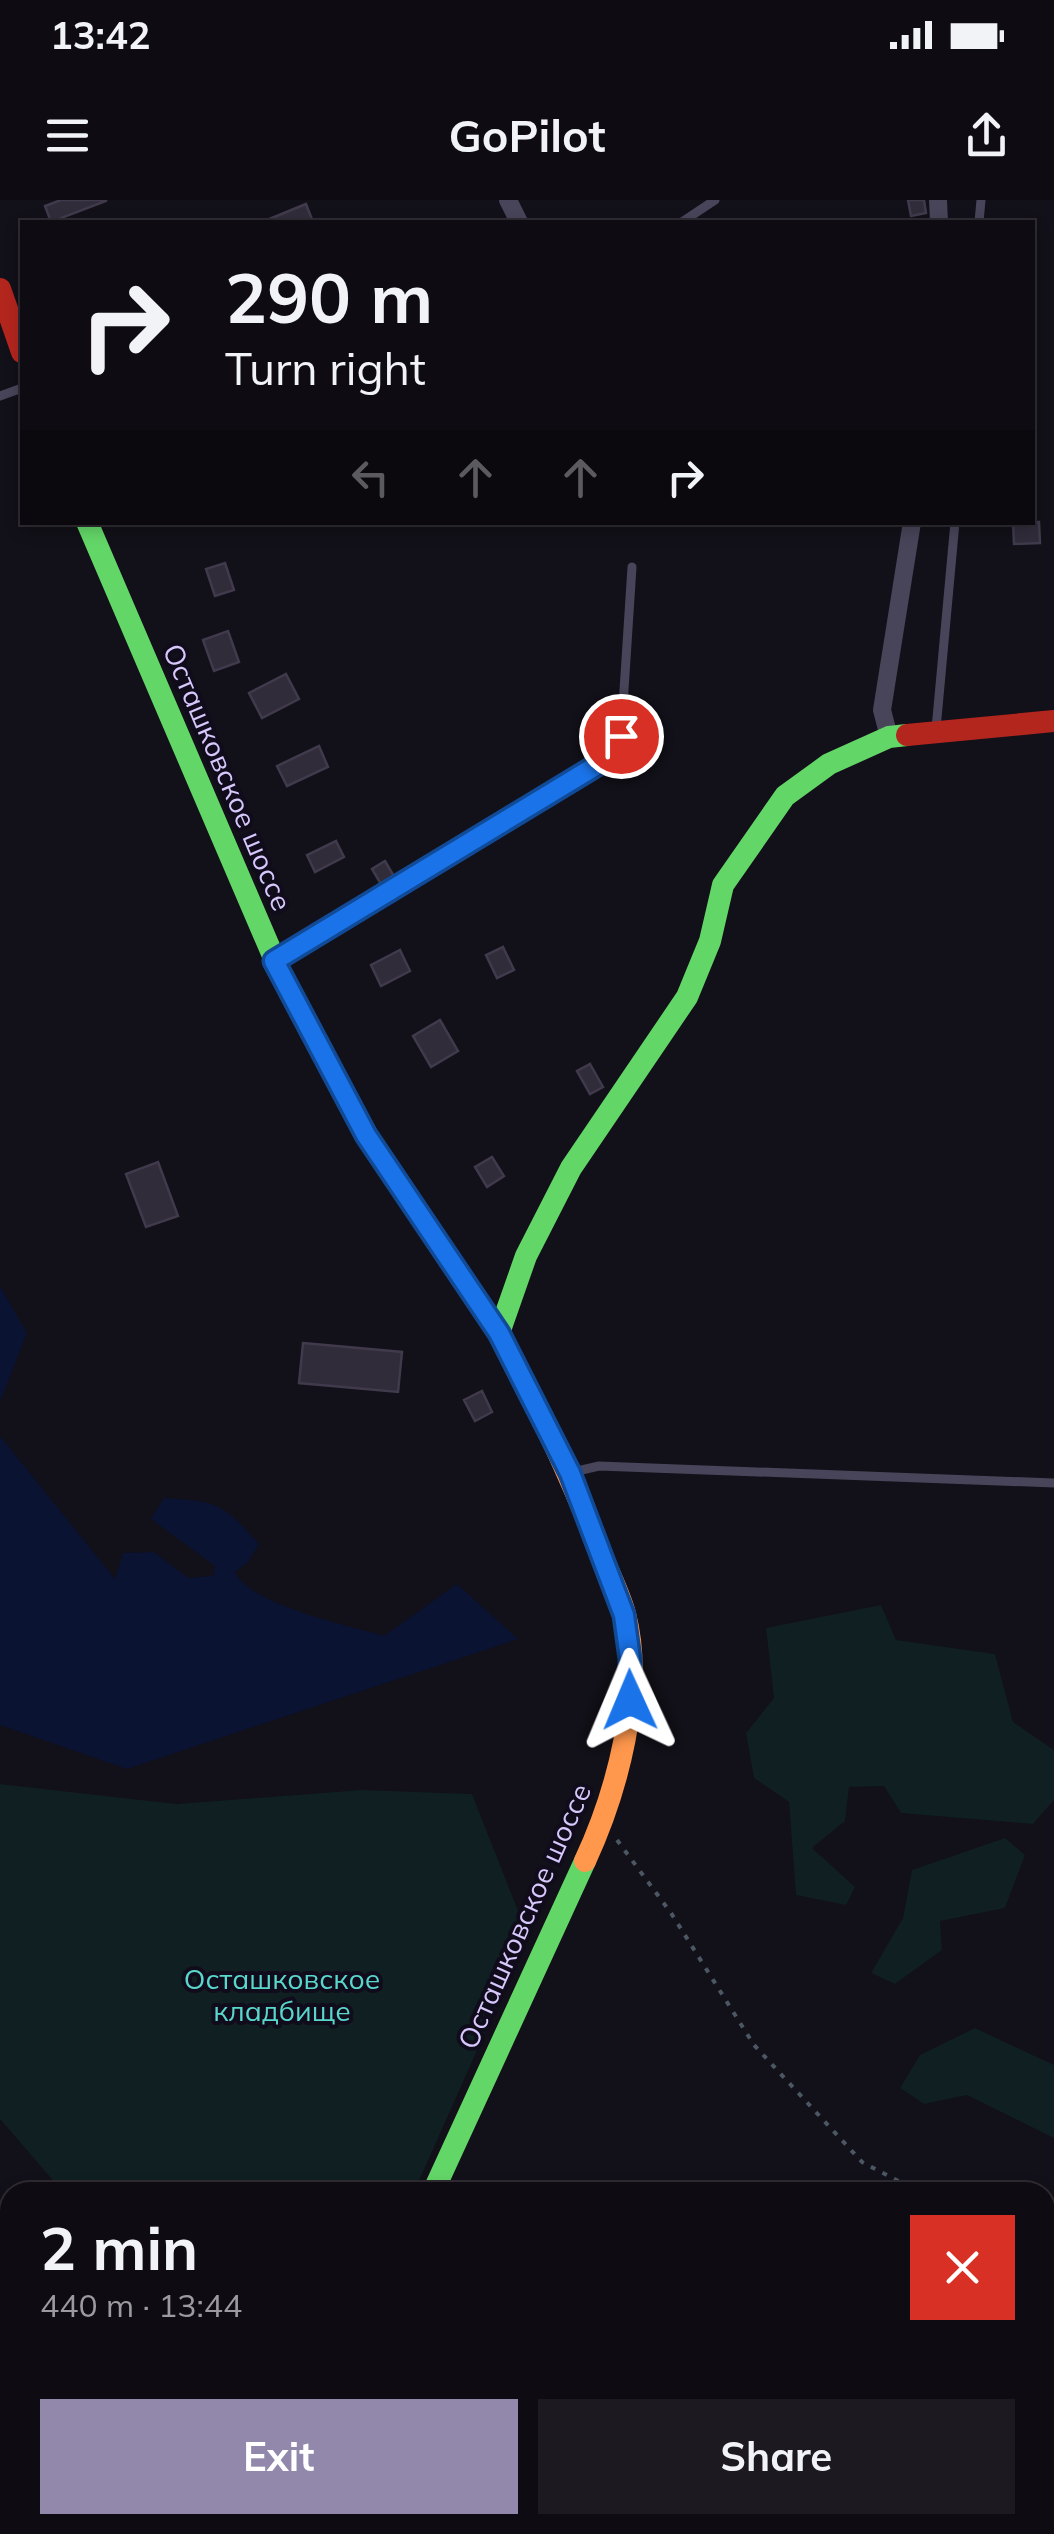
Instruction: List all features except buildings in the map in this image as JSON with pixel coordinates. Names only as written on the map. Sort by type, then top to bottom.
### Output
[{"type":"street","points":[[0,289],[20,346]]},
{"type":"street","name":"Осташковское шоссе","points":[[88,525],[274,961],[366,1135],[499,1333],[570,1473],[624,1615],[630,1659],[626,1740],[603,1822],[438,2182]]},
{"type":"street","points":[[889,737],[882,710],[912,525]]},
{"type":"street","points":[[499,1333],[526,1256],[571,1168],[687,997],[710,942],[723,885],[785,796],[829,764],[889,737],[1054,720]]},
{"type":"lane","points":[[685,220],[715,200]]},
{"type":"lane","points":[[936,732],[955,525]]},
{"type":"lane","points":[[274,961],[612,756],[621,736],[632,567]]},
{"type":"lane","points":[[570,1473],[599,1466],[1054,1482]]},
{"type":"path","points":[[603,1822],[671,1914],[754,2045],[862,2162],[901,2182]]},
{"type":"green space","points":[[881,1605],[896,1640],[995,1654],[1013,1722],[1054,1750],[1054,1800],[1033,1824],[901,1813],[884,1786],[849,1787],[845,1821],[812,1848],[855,1887],[846,1905],[796,1895],[789,1802],[754,1778],[746,1733],[774,1698],[766,1628]]},
{"type":"green space","name":"Осташковское кладбище","points":[[0,1784],[176,1804],[362,1790],[472,1794],[528,1936],[418,2182],[54,2182],[0,2119]]},
{"type":"green space","points":[[1005,1838],[1025,1855],[1005,1908],[940,1921],[942,1950],[895,1984],[871,1973],[903,1918],[912,1870]]},
{"type":"green space","points":[[975,2028],[1054,2065],[1054,2138],[967,2095],[924,2104],[900,2088],[920,2055]]},
{"type":"water","points":[[0,1286],[27,1333],[0,1402]]},
{"type":"water","points":[[0,1436],[115,1579],[123,1553],[154,1552],[188,1578],[213,1576],[215,1566],[151,1519],[164,1498],[196,1501],[227,1512],[259,1544],[248,1562],[235,1572],[260,1595],[280,1604],[384,1636],[457,1584],[518,1639],[127,1769],[0,1725]]},
{"type":"traffic: fast","points":[[88,525],[283,979]]},
{"type":"traffic: fast","points":[[499,1333],[526,1256],[571,1168],[687,997],[710,941],[723,885],[785,796],[829,764],[889,737],[907,735]]},
{"type":"traffic: fast","points":[[438,2182],[585,1861]]},
{"type":"traffic: slow","points":[[527,1388],[618,1592],[630,1644],[632,1675],[624,1740],[608,1804],[585,1861]]},
{"type":"traffic: jam","points":[[0,289],[20,346]]},
{"type":"traffic: jam","points":[[907,735],[1054,721]]},
{"type":"traffic: jam","points":[[283,979],[366,1135],[502,1339],[527,1388]]},
{"type":"route","points":[[621,736],[612,756],[274,961],[366,1135],[499,1333],[570,1473],[624,1615],[630,1700]]}]
